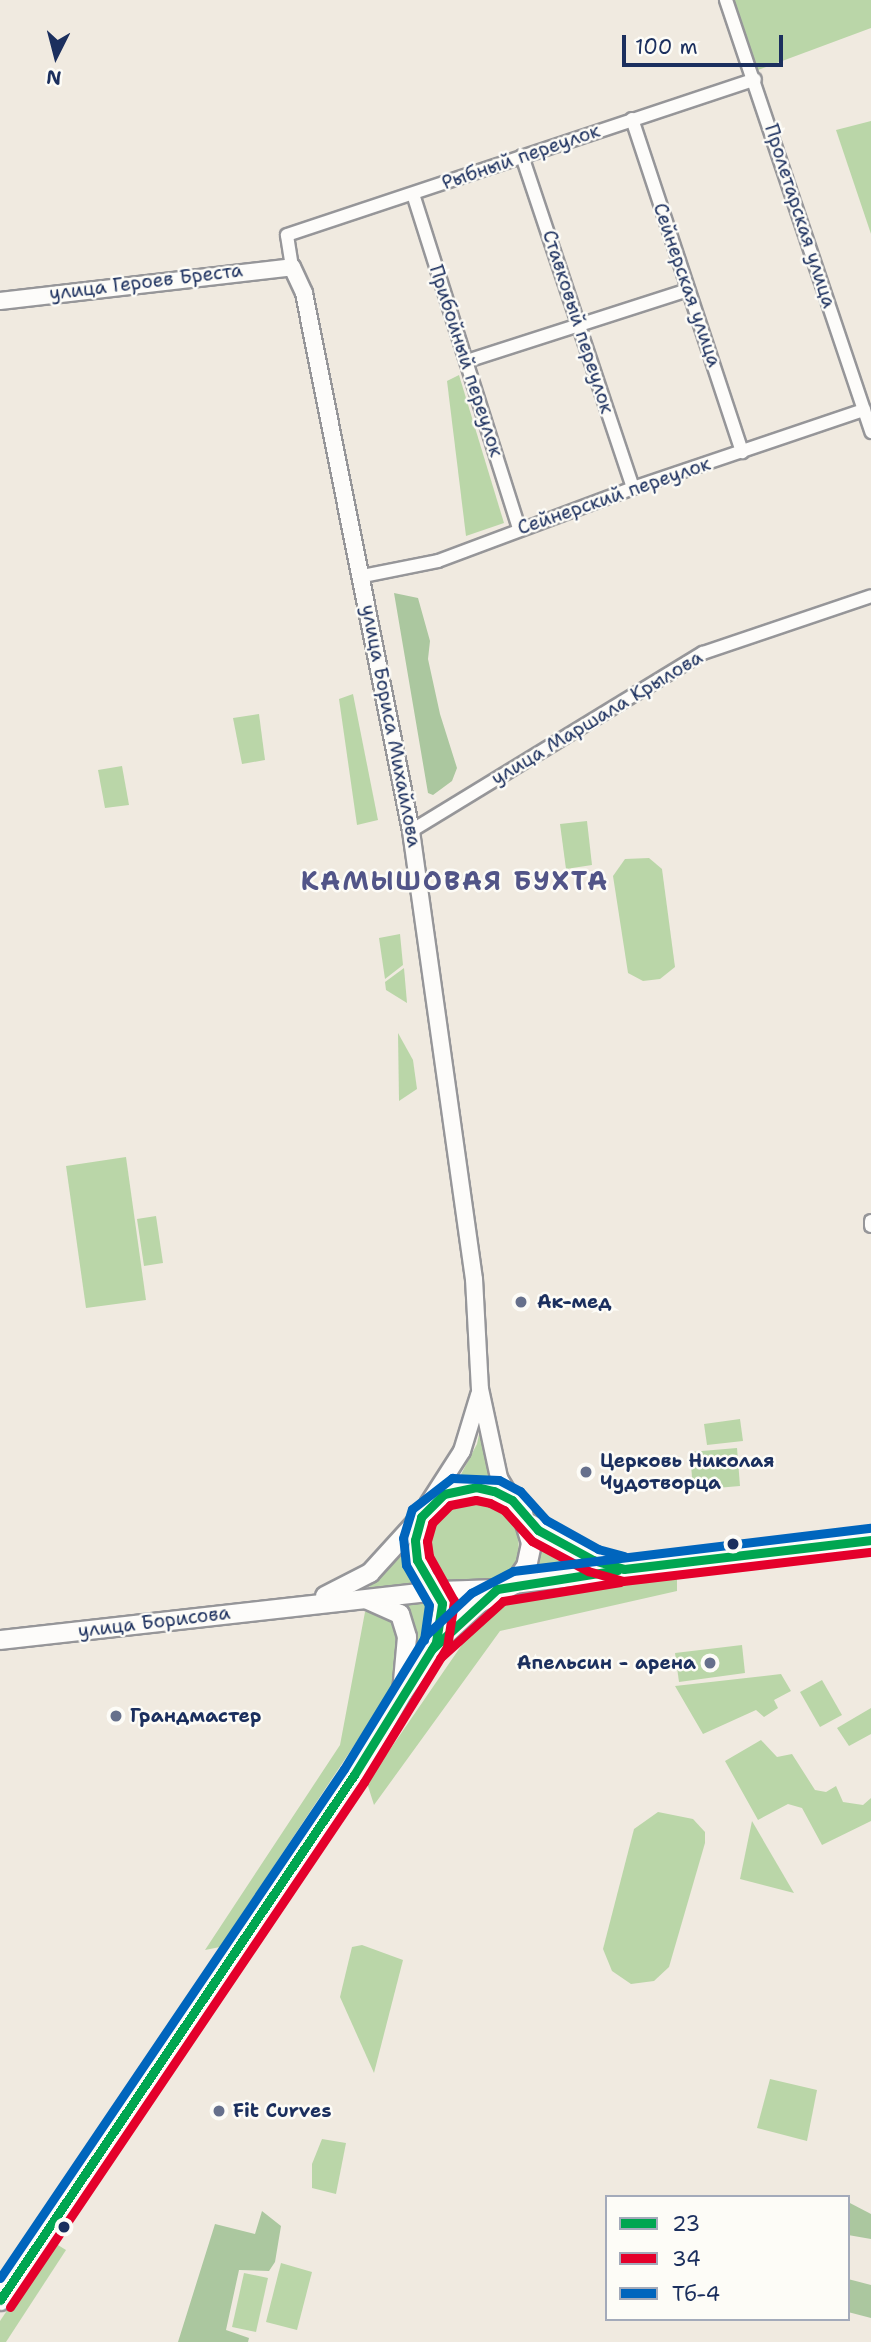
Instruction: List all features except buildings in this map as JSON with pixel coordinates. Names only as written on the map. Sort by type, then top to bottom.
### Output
[{"type":"main road","points":[[436,1642],[443,1608],[439,1591],[425,1578],[416,1560],[421,1517],[456,1489],[485,1489],[512,1500],[528,1523],[593,1560],[624,1569]]},
{"type":"main road","name":"улица Борисова","points":[[307,1603],[370,1573],[421,1517]]},
{"type":"main road","points":[[0,2300],[354,1774],[402,1692],[436,1642],[505,1586],[528,1555],[528,1523]]},
{"type":"main road","points":[[439,1591],[505,1586],[871,1540]]},
{"type":"main road","name":"улица Борисова","points":[[0,1640],[307,1603],[439,1591]]},
{"type":"main road","points":[[361,1598],[384,1603],[400,1614],[407,1637],[402,1692]]},
{"type":"street","name":"Пролетарская улица","points":[[726,0],[755,79],[871,432]]},
{"type":"street","name":"Рыбный переулок","points":[[287,235],[755,79]]},
{"type":"street","name":"Сейнерская улица","points":[[632,119],[742,452]]},
{"type":"street","name":"Ставковый переулок","points":[[522,156],[632,488]]},
{"type":"street","name":"Прибойный переулок","points":[[413,194],[520,528]]},
{"type":"street","name":"улица Бориса Михайлова","points":[[287,235],[292,267],[304,293],[363,576],[411,831],[474,1279],[480,1390],[499,1478],[512,1500]]},
{"type":"street","name":"улица Героев Бреста","points":[[0,301],[292,267]]},
{"type":"street","points":[[467,361],[688,290]]},
{"type":"street","name":"Сейнерский переулок","points":[[363,576],[438,561],[632,488],[864,410]]},
{"type":"street","name":"улица Маршала Крылова","points":[[411,831],[703,653],[871,596]]},
{"type":"street","name":"улица Бориса Михайлова","points":[[421,1517],[462,1451],[480,1390]]},
{"type":"green space","points":[[734,0],[871,0],[871,28],[758,70]]},
{"type":"green space","points":[[871,121],[871,234],[836,130]]},
{"type":"green space","points":[[459,375],[504,523],[466,536],[447,381]]},
{"type":"green space","points":[[394,593],[418,598],[430,641],[428,659],[440,714],[457,768],[452,781],[433,795],[428,793]]},
{"type":"green space","points":[[353,694],[378,820],[357,825],[339,699]]},
{"type":"green space","points":[[259,714],[265,760],[242,764],[233,718]]},
{"type":"green space","points":[[122,766],[129,805],[105,808],[98,770]]},
{"type":"green space","points":[[587,821],[592,865],[566,869],[560,824]]},
{"type":"green space","points":[[649,858],[662,869],[675,967],[660,979],[643,981],[628,973],[613,876],[625,859]]},
{"type":"green space","points":[[400,934],[403,965],[385,979],[379,938]]},
{"type":"green space","points":[[404,968],[407,1003],[386,990],[385,982]]},
{"type":"green space","points":[[398,1033],[413,1060],[417,1089],[399,1101]]},
{"type":"green space","points":[[126,1157],[146,1300],[86,1308],[66,1166]]},
{"type":"green space","points":[[156,1216],[163,1263],[144,1266],[137,1219]]},
{"type":"green space","points":[[740,1419],[743,1441],[707,1445],[704,1424]]},
{"type":"green space","points":[[482,1420],[490,1482],[458,1480],[477,1444]]},
{"type":"green space","points":[[737,1448],[740,1486],[693,1490],[690,1452]]},
{"type":"green space","points":[[467,1495],[498,1501],[518,1526],[519,1557],[504,1582],[451,1586],[426,1570],[428,1521],[452,1499]]},
{"type":"green space","points":[[537,1541],[585,1566],[532,1572]]},
{"type":"green space","points":[[404,1545],[404,1566],[413,1586],[366,1591]]},
{"type":"green space","points":[[677,1575],[677,1591],[500,1631],[374,1805],[367,1783],[470,1633],[489,1615],[521,1597]]},
{"type":"green space","points":[[424,1602],[434,1613],[430,1637],[413,1665],[415,1637],[406,1604]]},
{"type":"green space","points":[[381,1611],[394,1622],[400,1643],[391,1690],[220,1947],[205,1950],[340,1745],[365,1612]]},
{"type":"green space","name":"Апельсин - арена","points":[[742,1645],[745,1673],[679,1682],[675,1653]]},
{"type":"green space","points":[[781,1674],[791,1691],[774,1700],[778,1708],[764,1717],[756,1710],[703,1734],[675,1686]]},
{"type":"green space","points":[[822,1680],[842,1715],[820,1727],[800,1692]]},
{"type":"green space","points":[[871,1708],[871,1734],[849,1746],[837,1728]]},
{"type":"green space","points":[[761,1740],[777,1757],[792,1754],[815,1790],[826,1792],[836,1786],[843,1802],[863,1805],[871,1798],[871,1821],[822,1845],[802,1808],[788,1804],[758,1820],[725,1761]]},
{"type":"green space","points":[[658,1812],[693,1819],[705,1832],[705,1843],[669,1967],[654,1981],[631,1984],[612,1971],[603,1949],[634,1829]]},
{"type":"green space","points":[[752,1821],[794,1893],[740,1879]]},
{"type":"green space","points":[[362,1945],[403,1960],[374,2073],[340,1997],[352,1947]]},
{"type":"green space","points":[[770,2079],[817,2090],[807,2141],[757,2128]]},
{"type":"green space","points":[[322,2139],[346,2143],[336,2194],[312,2188],[312,2164]]},
{"type":"green space","points":[[850,2203],[871,2214],[871,2239],[850,2235]]},
{"type":"green space","points":[[262,2211],[281,2226],[275,2262],[269,2271],[239,2270],[226,2330],[249,2338],[248,2342],[178,2342],[215,2224],[255,2234]]},
{"type":"green space","points":[[53,2242],[66,2250],[6,2342],[0,2342],[0,2321]]},
{"type":"green space","points":[[281,2263],[312,2272],[297,2330],[266,2322]]},
{"type":"green space","points":[[244,2273],[268,2278],[256,2332],[232,2327]]},
{"type":"green space","points":[[850,2280],[871,2285],[871,2318],[850,2313]]},
{"type":"transit line","name":"Тб-4","points":[[424,1640],[429,1605],[406,1565],[403,1538],[412,1509],[452,1478],[499,1480],[520,1491],[546,1520],[598,1549],[624,1556]]},
{"type":"transit line","name":"23","points":[[0,2300],[354,1775],[436,1642],[442,1603],[417,1560],[415,1540],[421,1517],[444,1494],[476,1487],[494,1491],[512,1500],[538,1530],[593,1560],[624,1569],[871,1540]]},
{"type":"transit line","name":"34","points":[[10,2307],[364,1782],[447,1647],[454,1601],[429,1556],[427,1541],[432,1523],[450,1505],[476,1500],[490,1503],[504,1510],[532,1541],[588,1571],[623,1581],[871,1552]]},
{"type":"transit line","name":"Тб-4","points":[[0,2278],[344,1769],[426,1635],[471,1593],[513,1571],[870,1528]]},
{"type":"transit line","name":"23","points":[[432,1649],[497,1589],[618,1570]]},
{"type":"transit line","name":"34","points":[[440,1658],[503,1601],[620,1582]]},
{"type":"place","name":"Ак-мед","points":[[521,1302]]},
{"type":"place","name":"Церковь Николая Чудотворца","points":[[586,1472]]},
{"type":"place","name":"Апельсин - арена","points":[[710,1663]]},
{"type":"place","name":"Грандмастер","points":[[116,1716]]},
{"type":"place","name":"Fit Curves","points":[[219,2111]]},
{"type":"district","name":"КАМЫШОВАЯ БУХТА","points":[[455,881]]}]
